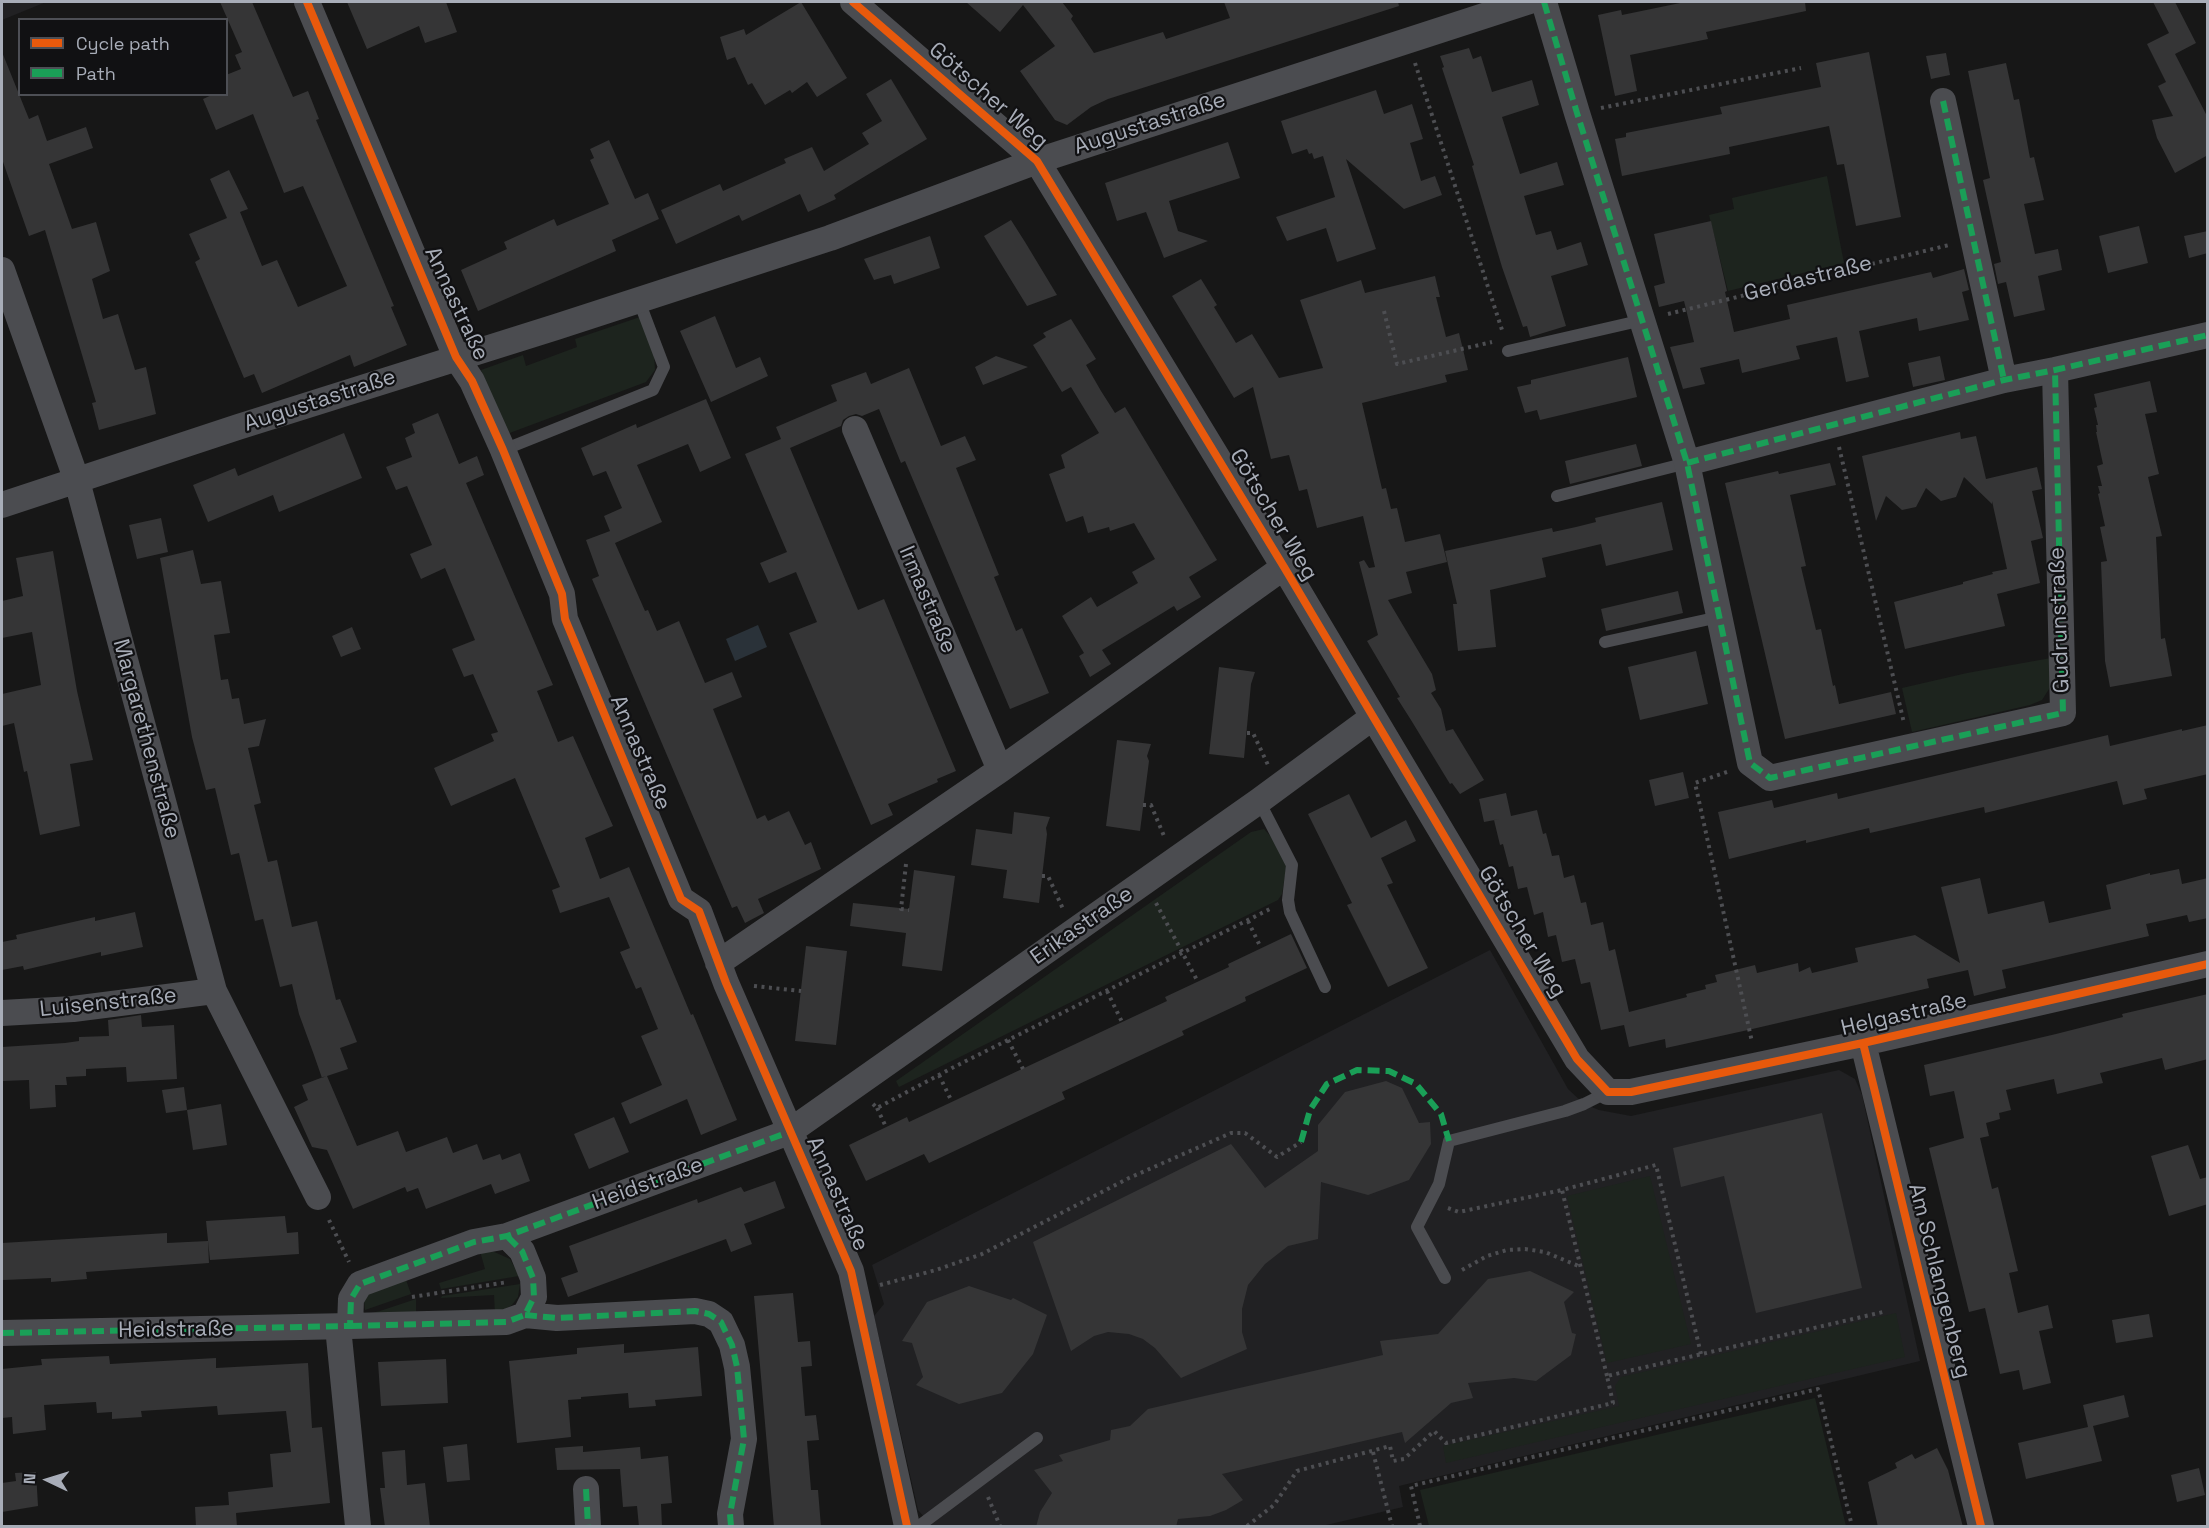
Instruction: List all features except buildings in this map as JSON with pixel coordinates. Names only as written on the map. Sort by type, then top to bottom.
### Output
[{"type":"street","name":"Annastraße","points":[[306,2],[456,357],[472,381],[502,450],[562,594],[565,619],[681,899],[699,911],[722,973],[789,1132],[851,1271],[907,1527]]},
{"type":"street","name":"Götscher Weg","points":[[853,2],[1037,161],[1284,567],[1577,1059],[1608,1092]]},
{"type":"street","name":"Augustastraße","points":[[2,505],[456,357],[639,301],[830,238],[1037,161],[1527,2]]},
{"type":"street","points":[[1544,2],[1687,463],[1750,763]]},
{"type":"street","points":[[1943,101],[2004,380]]},
{"type":"street","name":"Margarethenstraße","points":[[2,270],[76,481],[214,992],[318,1197]]},
{"type":"street","points":[[1687,463],[2004,380],[2208,335]]},
{"type":"street","name":"Gudrunstraße","points":[[1750,763],[1770,778],[2063,713],[2055,370]]},
{"type":"street","name":"Irmastraße","points":[[855,429],[1000,770]]},
{"type":"street","points":[[722,973],[910,832],[1284,567]]},
{"type":"street","name":"Erikastraße","points":[[789,1132],[1269,794],[1373,717]]},
{"type":"street","name":"Helgastraße","points":[[1608,1092],[1631,1092],[1863,1043],[2208,964]]},
{"type":"street","name":"Luisenstraße","points":[[2,1013],[73,1009],[214,992]]},
{"type":"street","name":"Am Schlangenberg","points":[[1863,1043],[1981,1527]]},
{"type":"street","name":"Heidstraße","points":[[360,1284],[474,1242],[507,1236],[789,1132]]},
{"type":"street","points":[[507,1236],[522,1251],[532,1278],[534,1297],[525,1315]]},
{"type":"street","points":[[358,1527],[344,1326],[351,1299],[360,1284]]},
{"type":"street","name":"Heidstraße","points":[[2,1333],[506,1322],[525,1315],[557,1318],[695,1311],[709,1314],[721,1322],[732,1345],[737,1367],[744,1439],[730,1514],[731,1527]]},
{"type":"street","points":[[586,1489],[588,1527]]},
{"type":"lane","points":[[502,450],[653,390],[664,367],[639,301]]},
{"type":"lane","points":[[1507,345],[1643,320]]},
{"type":"lane","points":[[1557,496],[1687,463]]},
{"type":"lane","points":[[1605,642],[1719,616]]},
{"type":"lane","points":[[1269,794],[1292,865],[1288,900],[1290,912],[1325,987]]},
{"type":"lane","points":[[1445,1278],[1417,1227],[1439,1184],[1449,1141],[1565,1111],[1608,1092]]},
{"type":"lane","points":[[919,1527],[1037,1438]]},
{"type":"path","points":[[1384,311],[1397,364],[1507,345],[1408,41]]},
{"type":"path","points":[[1577,113],[1801,68]]},
{"type":"path","points":[[1834,424],[1910,747]]},
{"type":"path","points":[[1247,733],[1253,733],[1269,794]]},
{"type":"path","points":[[1750,763],[1695,783],[1758,1065]]},
{"type":"path","points":[[1143,805],[1151,805],[1174,861]]},
{"type":"path","points":[[909,910],[901,909],[910,832]]},
{"type":"path","points":[[1042,876],[1048,876],[1074,932]]},
{"type":"path","points":[[1145,882],[1198,982]]},
{"type":"path","points":[[877,1108],[1288,900]]},
{"type":"path","points":[[1248,921],[1261,948]]},
{"type":"path","points":[[722,973],[801,991]]},
{"type":"path","points":[[1107,991],[1122,1022]]},
{"type":"path","points":[[1008,1040],[1023,1069]]},
{"type":"path","points":[[939,1076],[952,1102]]},
{"type":"path","points":[[857,1085],[877,1108],[886,1127]]},
{"type":"path","points":[[856,1293],[982,1254],[1129,1178],[1231,1133],[1245,1133],[1277,1157],[1301,1142]]},
{"type":"path","points":[[1430,1202],[1459,1212],[1562,1190],[1656,1166],[1701,1354]]},
{"type":"path","points":[[1247,1527],[1274,1505],[1297,1471],[1390,1446],[1393,1461],[1404,1459],[1434,1431],[1446,1443],[1613,1403],[1562,1190]]},
{"type":"path","points":[[318,1197],[360,1284]]},
{"type":"path","points":[[1445,1278],[1487,1256],[1507,1250],[1525,1249],[1545,1252],[1581,1267]]},
{"type":"path","points":[[405,1299],[532,1278]]},
{"type":"path","points":[[1607,1376],[1883,1312]]},
{"type":"path","points":[[1420,1527],[1411,1486],[1818,1389],[1852,1527]]},
{"type":"path","points":[[1373,1452],[1392,1527]]},
{"type":"path","points":[[980,1479],[1000,1527]]},
{"type":"shaded area","points":[[2,2],[46,2],[2,20]]},
{"type":"shaded area","points":[[1827,176],[1844,263],[1728,291],[1709,215],[1734,209],[1732,198]]},
{"type":"shaded area","points":[[640,317],[654,354],[655,370],[646,382],[507,434],[481,370],[523,355],[526,366],[577,347],[575,339]]},
{"type":"shaded area","points":[[758,625],[767,647],[735,661],[726,639]]},
{"type":"shaded area","points":[[2051,658],[2051,686],[2042,700],[2030,705],[1912,732],[1902,688],[1967,673]]},
{"type":"shaded area","points":[[1264,829],[1274,840],[1287,863],[1282,894],[1278,900],[899,1087],[896,1081],[1251,832]]},
{"type":"shaded area","points":[[1490,950],[1568,1089],[1584,1104],[1599,1110],[1631,1116],[1839,1070],[1855,1079],[1862,1095],[1920,1361],[1399,1486],[1403,1507],[1322,1526],[932,1526],[918,1510],[874,1316],[884,1304],[872,1265]]},
{"type":"shaded area","points":[[1650,1176],[1691,1344],[1607,1363],[1567,1196]]},
{"type":"shaded area","points":[[480,1251],[492,1251],[510,1259],[519,1276],[441,1289],[439,1283],[485,1269]]},
{"type":"shaded area","points":[[405,1277],[411,1294],[365,1310],[364,1300],[367,1294]]},
{"type":"shaded area","points":[[520,1284],[518,1297],[512,1305],[495,1315],[494,1295],[441,1298],[442,1296]]},
{"type":"shaded area","points":[[416,1299],[416,1317],[367,1314],[380,1311]]},
{"type":"shaded area","points":[[1896,1313],[1905,1357],[1446,1463],[1443,1446],[1619,1406],[1615,1386],[1621,1377]]},
{"type":"shaded area","points":[[1815,1398],[1846,1526],[1429,1526],[1420,1490]]},
{"type":"marked path","points":[[1544,2],[1687,463],[1750,763],[1770,778],[2063,713],[2055,370]]},
{"type":"marked path","points":[[1943,101],[2004,380]]},
{"type":"marked path","points":[[1687,463],[2004,380],[2208,335]]},
{"type":"marked path","points":[[1301,1142],[1310,1110],[1327,1084],[1357,1070],[1389,1071],[1416,1084],[1441,1114],[1449,1141]]},
{"type":"marked path","points":[[2,1333],[350,1326],[351,1299],[360,1284],[474,1242],[507,1236],[789,1132]]},
{"type":"marked path","points":[[350,1326],[506,1322],[525,1315],[534,1297],[533,1278],[522,1251],[507,1236]]},
{"type":"marked path","points":[[525,1315],[557,1318],[695,1311],[709,1314],[721,1322],[732,1345],[737,1367],[744,1439],[730,1514],[731,1526]]},
{"type":"marked path","points":[[586,1489],[588,1526]]},
{"type":"cycle path","points":[[307,2],[456,357],[472,381],[503,450],[562,594],[565,619],[681,899],[699,911],[726,983],[851,1271],[907,1526]]},
{"type":"cycle path","points":[[853,2],[1037,161],[1284,567],[1577,1059],[1608,1092],[1631,1092],[1863,1043],[2208,964]]},
{"type":"cycle path","points":[[1863,1043],[1981,1526]]}]
